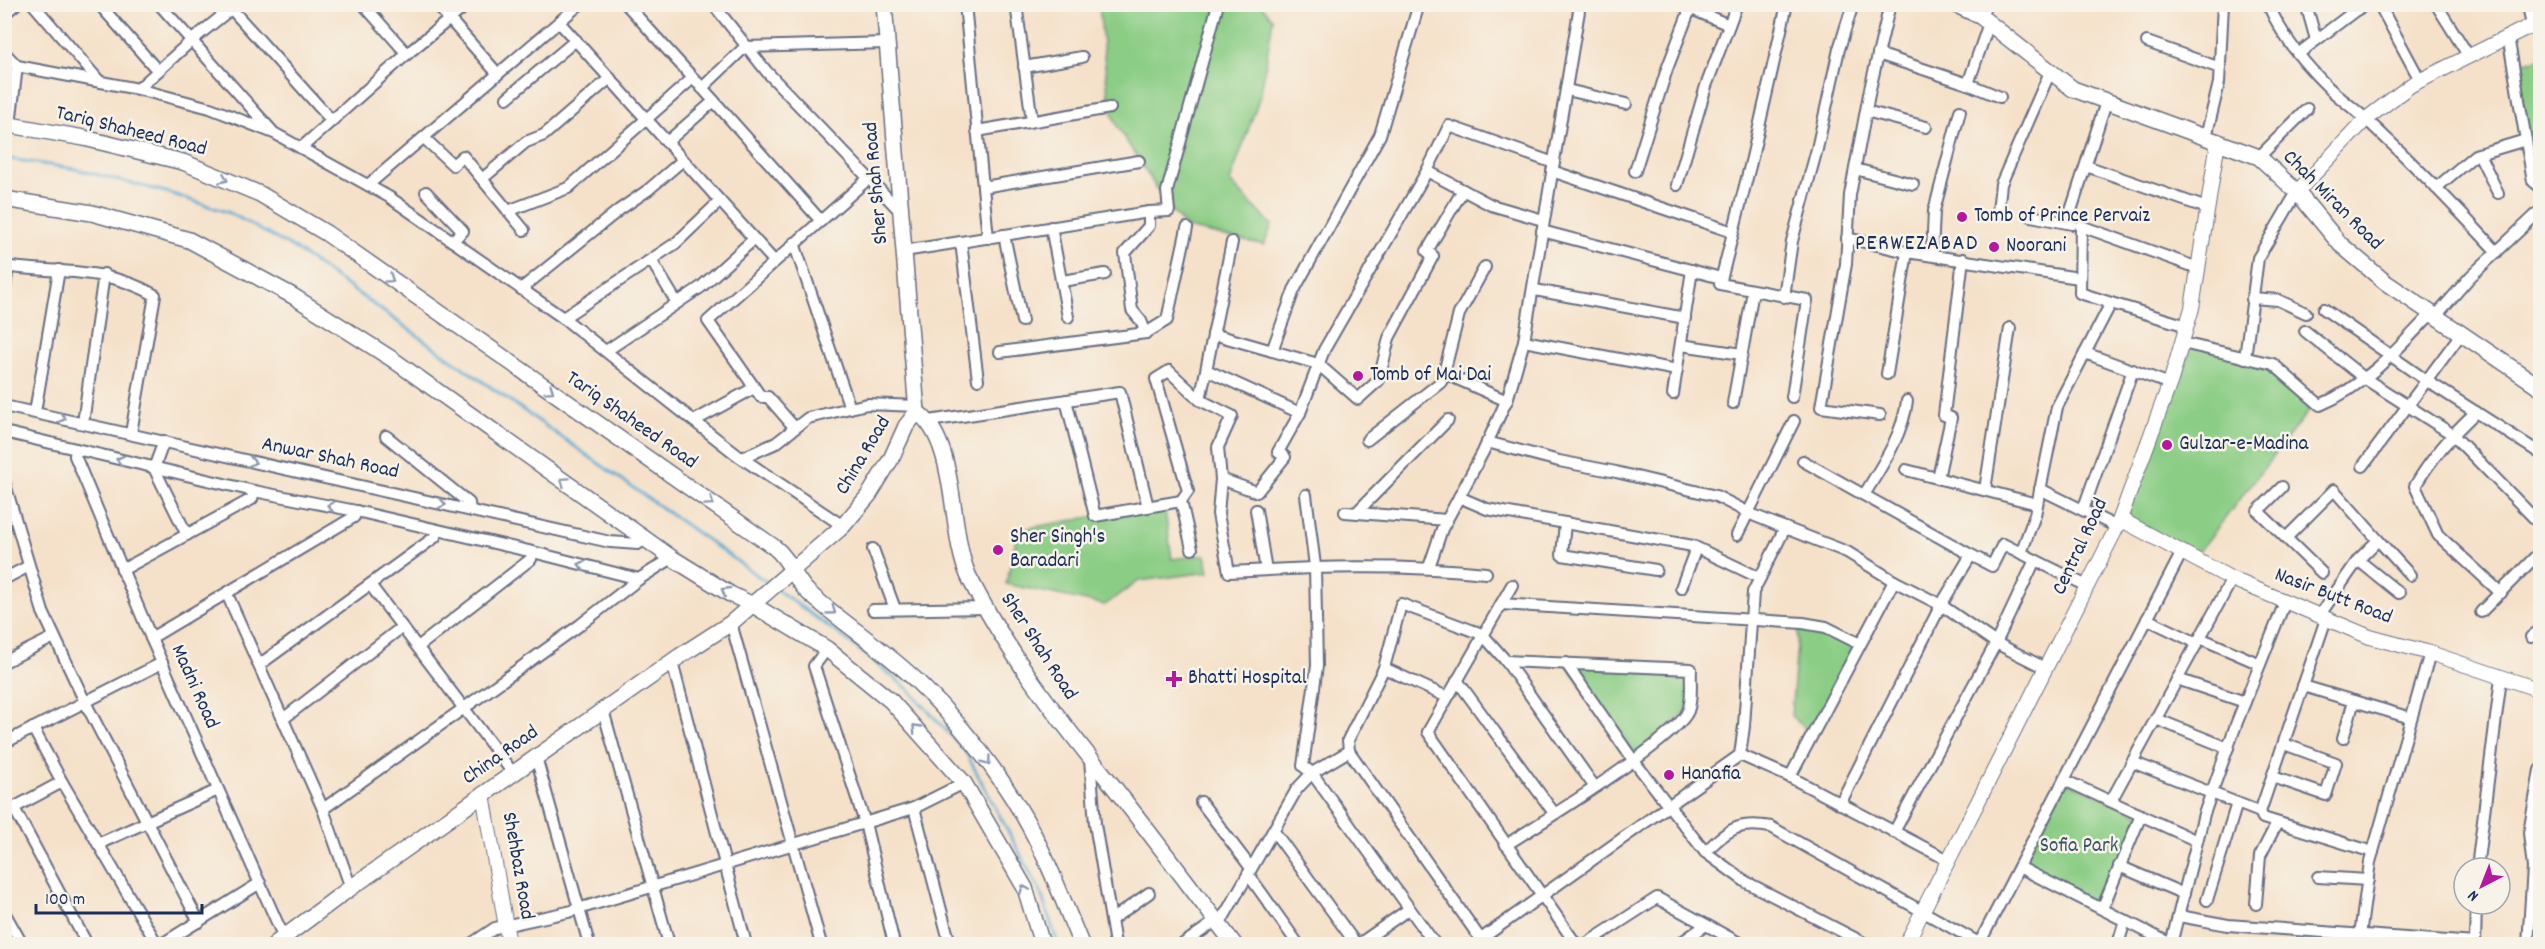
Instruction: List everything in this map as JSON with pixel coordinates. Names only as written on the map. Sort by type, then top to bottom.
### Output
[{"type":"main road","name":"Sher Shah Road","points":[[884,4],[900,211],[921,413],[948,468],[962,555],[968,574],[1046,702],[1234,945]]},
{"type":"main road","name":"Chah Miran Road","points":[[1954,4],[1985,15],[2050,72],[2073,88],[2259,157],[2297,192],[2340,244],[2433,316],[2540,386]]},
{"type":"main road","name":"Tariq Shaheed Road","points":[[7,125],[84,138],[183,162],[260,194],[326,233],[785,555],[806,591],[917,682],[960,726],[1024,816],[1049,868],[1081,945]]},
{"type":"main road","points":[[4,200],[92,213],[189,240],[293,296],[392,359],[672,558],[730,594],[757,601],[827,649],[891,701],[964,783],[1025,888],[1042,945]]},
{"type":"main road","name":"China Road","points":[[280,941],[483,794],[731,623],[843,526],[869,495],[891,459],[906,426],[921,413]]},
{"type":"street","points":[[4,14],[16,4]]},
{"type":"street","points":[[33,4],[100,82]]},
{"type":"street","points":[[99,4],[158,71]]},
{"type":"street","points":[[159,4],[274,133]]},
{"type":"street","points":[[363,4],[408,54]]},
{"type":"street","points":[[436,4],[498,74]]},
{"type":"street","points":[[301,148],[468,4]]},
{"type":"street","points":[[368,185],[580,4]]},
{"type":"street","points":[[626,4],[821,220]]},
{"type":"street","points":[[713,4],[745,47],[900,211]]},
{"type":"street","points":[[965,4],[988,238]]},
{"type":"street","points":[[1016,4],[1032,121]]},
{"type":"street","points":[[904,251],[1149,212],[1169,211],[1167,191],[1218,4]]},
{"type":"street","points":[[1272,351],[1294,290],[1380,135],[1419,4]]},
{"type":"street","points":[[1429,567],[1447,520],[1507,401],[1524,341],[1567,90],[1579,11],[1577,4]]},
{"type":"street","points":[[1677,185],[1706,86],[1737,4]]},
{"type":"street","points":[[1787,4],[1720,284],[1807,300],[1792,397]]},
{"type":"street","points":[[1784,297],[1792,242],[1817,149],[1839,49],[1853,4]]},
{"type":"street","points":[[1880,416],[1821,407],[1846,264],[1850,195],[1890,4]]},
{"type":"street","points":[[2212,139],[2219,83],[2223,4]]},
{"type":"street","points":[[2268,4],[2277,25],[2298,54],[2330,88],[2366,119],[2436,188],[2497,252]]},
{"type":"street","points":[[2306,4],[2316,40]]},
{"type":"street","points":[[2298,54],[2354,7],[2367,4]]},
{"type":"street","points":[[2379,4],[2420,80]]},
{"type":"street","points":[[2436,4],[2468,55]]},
{"type":"street","points":[[2245,358],[2258,258],[2297,192],[2366,119],[2420,80],[2508,36],[2536,26],[2528,4]]},
{"type":"street","points":[[138,89],[232,6],[332,121]]},
{"type":"street","points":[[1635,171],[1685,7],[1729,25]]},
{"type":"street","points":[[1968,84],[1985,15]]},
{"type":"street","points":[[560,22],[774,261]]},
{"type":"street","points":[[2508,36],[2533,181],[2541,188]]},
{"type":"street","points":[[507,98],[576,40]]},
{"type":"street","points":[[2147,42],[2220,68]]},
{"type":"street","points":[[702,88],[745,47],[887,43]]},
{"type":"street","points":[[4,52],[17,66],[138,89],[210,108],[274,133],[368,185],[563,318],[742,458],[843,526]]},
{"type":"street","points":[[1878,54],[2000,97]]},
{"type":"street","points":[[1024,67],[1082,57]]},
{"type":"street","points":[[7,125],[17,66]]},
{"type":"street","points":[[1998,211],[2001,184],[2050,72]]},
{"type":"street","points":[[482,179],[525,142],[544,135],[609,78]]},
{"type":"street","points":[[508,211],[568,188],[693,78]]},
{"type":"street","points":[[1567,90],[1626,104]]},
{"type":"street","points":[[667,142],[714,101]]},
{"type":"street","points":[[2067,223],[2106,102]]},
{"type":"street","points":[[977,131],[1110,108]]},
{"type":"street","points":[[2259,157],[2307,109]]},
{"type":"street","points":[[1866,111],[1926,127]]},
{"type":"street","points":[[1932,255],[1934,211],[1960,111]]},
{"type":"street","points":[[1221,479],[1257,492],[1285,457],[1278,452],[1300,412],[1324,350],[1427,171],[1449,126],[1553,167],[1733,232]]},
{"type":"street","points":[[424,138],[453,165],[463,156],[524,230]]},
{"type":"street","name":"Central Road","points":[[1906,945],[2118,523],[2170,384],[2187,326],[2207,208],[2212,139]]},
{"type":"street","points":[[2436,188],[2479,154],[2526,140]]},
{"type":"street","points":[[2479,154],[2498,192]]},
{"type":"street","points":[[521,289],[683,160]]},
{"type":"street","points":[[983,188],[1139,161]]},
{"type":"street","points":[[2086,166],[2207,208]]},
{"type":"street","points":[[1855,169],[1913,183]]},
{"type":"street","points":[[1427,171],[1491,205],[1542,226],[1721,278]]},
{"type":"street","points":[[794,427],[768,397],[760,397],[708,321],[869,178]]},
{"type":"street","points":[[1213,334],[1318,364],[1358,399],[1379,380],[1389,338],[1433,256],[1427,251],[1463,190]]},
{"type":"street","points":[[426,192],[463,231],[452,241]]},
{"type":"street","points":[[563,318],[676,243],[720,201]]},
{"type":"street","points":[[1146,333],[1141,321],[1132,310],[1125,253],[1149,226],[1149,212]]},
{"type":"street","points":[[2182,343],[2273,364],[2320,405],[2345,394],[2391,356],[2541,212]]},
{"type":"street","points":[[2031,216],[2081,226],[2198,268]]},
{"type":"street","points":[[2081,226],[2080,293],[2187,326]]},
{"type":"street","points":[[1052,227],[1068,317]]},
{"type":"street","points":[[1000,352],[1146,333],[1167,320],[1187,228]]},
{"type":"street","points":[[1004,235],[1022,321]]},
{"type":"street","points":[[1847,238],[1907,252],[2079,278]]},
{"type":"street","points":[[606,351],[701,287],[754,239]]},
{"type":"street","points":[[961,242],[978,380]]},
{"type":"street","points":[[1200,400],[1232,242]]},
{"type":"street","points":[[794,243],[850,408]]},
{"type":"street","points":[[1887,374],[1907,252]]},
{"type":"street","points":[[1938,478],[1951,418],[1944,415],[1963,259]]},
{"type":"street","points":[[651,260],[677,303]]},
{"type":"street","points":[[4,294],[6,266],[104,274],[141,287],[155,295],[131,433]]},
{"type":"street","points":[[1367,440],[1441,382],[1459,314],[1485,267]]},
{"type":"street","points":[[35,412],[59,270]]},
{"type":"street","points":[[1673,394],[1692,270]]},
{"type":"street","points":[[83,423],[104,274]]},
{"type":"street","points":[[1062,281],[1105,274]]},
{"type":"street","points":[[1534,290],[1685,318]]},
{"type":"street","points":[[1733,403],[1754,291]]},
{"type":"street","points":[[2252,298],[2278,300],[2306,313]]},
{"type":"street","points":[[2021,553],[2037,504],[2056,407],[2111,303]]},
{"type":"street","points":[[2324,309],[2427,381],[2541,453]]},
{"type":"street","points":[[1985,490],[2010,328]]},
{"type":"street","points":[[2305,331],[2364,378],[2452,434],[2541,524]]},
{"type":"street","points":[[2363,466],[2461,334]]},
{"type":"street","points":[[1524,341],[1677,370]]},
{"type":"street","points":[[1681,345],[1742,354]]},
{"type":"street","points":[[2085,353],[2170,384]]},
{"type":"street","points":[[2083,510],[2133,370]]},
{"type":"street","points":[[1066,400],[1095,516],[1181,501],[1188,491],[1156,379],[1169,371],[1200,400],[1232,416],[1218,447],[1221,479],[1218,514],[1229,572],[1316,566],[1429,567],[1486,573]]},
{"type":"street","points":[[1211,372],[1300,412]]},
{"type":"street","points":[[1444,373],[1507,401]]},
{"type":"street","points":[[694,421],[754,388]]},
{"type":"street","points":[[742,458],[776,442],[808,418],[867,405],[921,413],[1066,400],[1120,392],[1148,507]]},
{"type":"street","points":[[1864,495],[1888,455],[1906,411],[1907,401]]},
{"type":"street","name":"Anwar Shah Road","points":[[4,406],[610,542],[638,544],[646,538]]},
{"type":"street","points":[[2476,412],[2430,459],[2415,486],[2438,535],[2500,592]]},
{"type":"street","points":[[1357,512],[1448,420]]},
{"type":"street","points":[[1737,535],[1794,421]]},
{"type":"street","points":[[4,432],[254,491],[356,511],[639,579]]},
{"type":"street","points":[[386,436],[469,503],[470,510]]},
{"type":"street","points":[[164,441],[154,468],[187,535]]},
{"type":"street","points":[[1487,442],[1559,462],[1616,472],[1716,496],[1749,513],[1847,552],[1941,605],[1996,643],[2045,668]]},
{"type":"street","name":"Madni Road","points":[[76,449],[75,456],[122,570],[260,884],[280,941]]},
{"type":"street","points":[[1803,461],[1992,566],[2003,544],[2087,586]]},
{"type":"street","points":[[1906,470],[2037,504]]},
{"type":"street","points":[[4,481],[9,514],[54,637],[85,702],[199,922]]},
{"type":"street","points":[[2283,487],[2258,511],[2322,573]]},
{"type":"street","points":[[2040,489],[2083,510],[2118,523]]},
{"type":"street","points":[[2286,538],[2334,490],[2410,575]]},
{"type":"street","points":[[122,570],[252,500],[254,491]]},
{"type":"street","points":[[1306,495],[1316,566],[1317,666],[1303,766],[1312,773],[1435,945]]},
{"type":"street","points":[[1459,497],[1487,509],[1696,548],[1760,578]]},
{"type":"street","points":[[1181,501],[1192,549]]},
{"type":"street","points":[[1256,510],[1266,570]]},
{"type":"street","points":[[151,638],[354,517],[356,511]]},
{"type":"street","points":[[1345,512],[1447,520]]},
{"type":"street","points":[[1565,523],[1562,555],[1656,570]]},
{"type":"street","name":"Nasir Butt Road","points":[[2118,523],[2182,552],[2232,579],[2370,637],[2430,653],[2541,690]]},
{"type":"street","points":[[1594,786],[1506,661],[1481,634],[1401,604],[1384,668],[1348,740],[1349,751],[1483,942],[1542,896],[1740,755],[1753,592],[1785,528]]},
{"type":"street","points":[[259,666],[371,586],[435,537],[437,530]]},
{"type":"street","points":[[2260,812],[2303,686],[2323,618],[2358,560],[2378,540]]},
{"type":"street","points":[[1681,588],[1696,548]]},
{"type":"street","points":[[873,549],[895,609]]},
{"type":"street","points":[[418,647],[531,559],[533,552]]},
{"type":"street","points":[[1705,852],[1730,829],[1755,825],[1771,827],[1980,944],[2182,552]]},
{"type":"street","points":[[2481,612],[2541,552]]},
{"type":"street","points":[[1840,804],[1941,605],[1971,555]]},
{"type":"street","points":[[323,809],[580,625],[639,579],[672,558]]},
{"type":"street","points":[[1894,832],[1996,643],[2035,560]]},
{"type":"street","points":[[2358,560],[2399,593]]},
{"type":"street","points":[[4,579],[29,566]]},
{"type":"street","points":[[2111,801],[2232,579]]},
{"type":"street","points":[[1790,777],[1894,580]]},
{"type":"street","points":[[1512,585],[1481,634],[1428,732],[1576,945]]},
{"type":"street","points":[[371,586],[513,773]]},
{"type":"street","points":[[227,594],[323,809],[351,888]]},
{"type":"street","points":[[2019,867],[2171,944],[2197,841],[2212,793],[2285,602]]},
{"type":"street","points":[[1501,604],[1751,619],[1826,627],[1860,644]]},
{"type":"street","points":[[873,610],[987,608]]},
{"type":"street","points":[[2148,619],[2260,664]]},
{"type":"street","points":[[731,623],[821,945]]},
{"type":"street","points":[[282,719],[402,627]]},
{"type":"street","points":[[2531,638],[2541,630]]},
{"type":"street","points":[[4,662],[54,637]]},
{"type":"street","points":[[827,649],[814,666],[865,823],[894,945]]},
{"type":"street","points":[[2360,935],[2373,852],[2430,653]]},
{"type":"street","points":[[1506,661],[1691,669],[1689,709],[1680,724],[1633,760],[1506,845]]},
{"type":"street","points":[[672,662],[746,945]]},
{"type":"street","points":[[4,743],[162,663]]},
{"type":"street","points":[[1566,663],[1633,760],[1705,852],[1746,882],[1866,945]]},
{"type":"street","points":[[1384,668],[1448,698]]},
{"type":"street","points":[[2479,856],[2501,678]]},
{"type":"street","points":[[2177,679],[2245,702]]},
{"type":"street","points":[[1457,680],[1554,813]]},
{"type":"street","points":[[2303,686],[2411,717]]},
{"type":"street","points":[[2343,738],[2354,700]]},
{"type":"street","points":[[603,710],[669,945]]},
{"type":"street","points":[[2156,719],[2228,748]]},
{"type":"street","points":[[33,728],[157,945]]},
{"type":"street","points":[[2272,777],[2326,795],[2336,763],[2284,744]]},
{"type":"street","points":[[1183,945],[1217,923],[1297,789],[1312,773],[1349,751]]},
{"type":"street","points":[[1740,755],[1790,777],[1948,860]]},
{"type":"street","points":[[536,757],[589,945]]},
{"type":"street","points":[[1090,758],[1095,824],[1115,945]]},
{"type":"street","points":[[2132,762],[2260,812],[2263,818],[2373,852]]},
{"type":"street","points":[[2528,945],[2533,868],[2529,833],[2541,770]]},
{"type":"street","points":[[2064,780],[2197,841]]},
{"type":"street","points":[[62,782],[9,811],[87,945]]},
{"type":"street","points":[[471,945],[495,928],[580,909],[914,808],[964,783]]},
{"type":"street","points":[[98,844],[218,790]]},
{"type":"street","name":"Shehbaz Road","points":[[483,794],[509,945]]},
{"type":"street","points":[[1201,802],[1250,871],[1298,945]]},
{"type":"street","points":[[2207,900],[2237,803]]},
{"type":"street","points":[[914,808],[950,945]]},
{"type":"street","points":[[2102,909],[2141,815]]},
{"type":"street","points":[[2256,904],[2260,856],[2277,823]]},
{"type":"street","points":[[1273,830],[1357,945],[1409,909]]},
{"type":"street","points":[[2120,867],[2184,894]]},
{"type":"street","points":[[2318,878],[2368,880]]},
{"type":"street","points":[[162,945],[260,884]]},
{"type":"street","points":[[1111,920],[1149,893]]},
{"type":"street","points":[[1586,945],[1657,898],[1742,945]]},
{"type":"street","points":[[4,912],[22,945]]},
{"type":"street","points":[[2179,916],[2228,925],[2475,944],[2476,916]]},
{"type":"street","points":[[2118,945],[2125,921]]},
{"type":"street","points":[[1679,945],[1706,925]]},
{"type":"green space","points":[[1099,5],[1261,5],[1273,19],[1261,93],[1230,182],[1272,225],[1264,245],[1187,228],[1169,208],[1117,126],[1109,105]]},
{"type":"green space","points":[[2540,59],[2540,187],[2533,181],[2513,64]]},
{"type":"green space","points":[[2182,343],[2273,364],[2316,401],[2194,558],[2120,519]]},
{"type":"green space","points":[[1164,504],[1172,559],[1206,555],[1209,572],[1139,581],[1105,605],[1006,584],[1018,530]]},
{"type":"green space","points":[[1799,623],[1860,644],[1812,734],[1791,716]]},
{"type":"green space","points":[[1566,663],[1687,668],[1689,709],[1633,760]]},
{"type":"green space","name":"Sofia Park","points":[[2064,780],[2141,815],[2102,909],[2019,867]]},
{"type":"waterway","points":[[4,158],[75,169],[166,192],[230,213],[295,249],[768,583]]},
{"type":"waterway","points":[[776,589],[847,640],[908,689],[965,751],[1040,891],[1058,944]]},
{"type":"place","name":"Tomb of Prince Pervaiz","points":[[1962,217]]},
{"type":"place","name":"Noorani","points":[[1994,247]]},
{"type":"place","name":"Tomb of Mai Dai","points":[[1358,376]]},
{"type":"place","name":"Gulzar-e-Madina","points":[[2167,445]]},
{"type":"place","name":"Sher Singh's Baradari","points":[[998,550]]},
{"type":"place","name":"Bhatti Hospital","points":[[1174,679]]},
{"type":"place","name":"Hanafia","points":[[1669,775]]},
{"type":"district","name":"PERWEZABAD","points":[[1917,244]]}]
